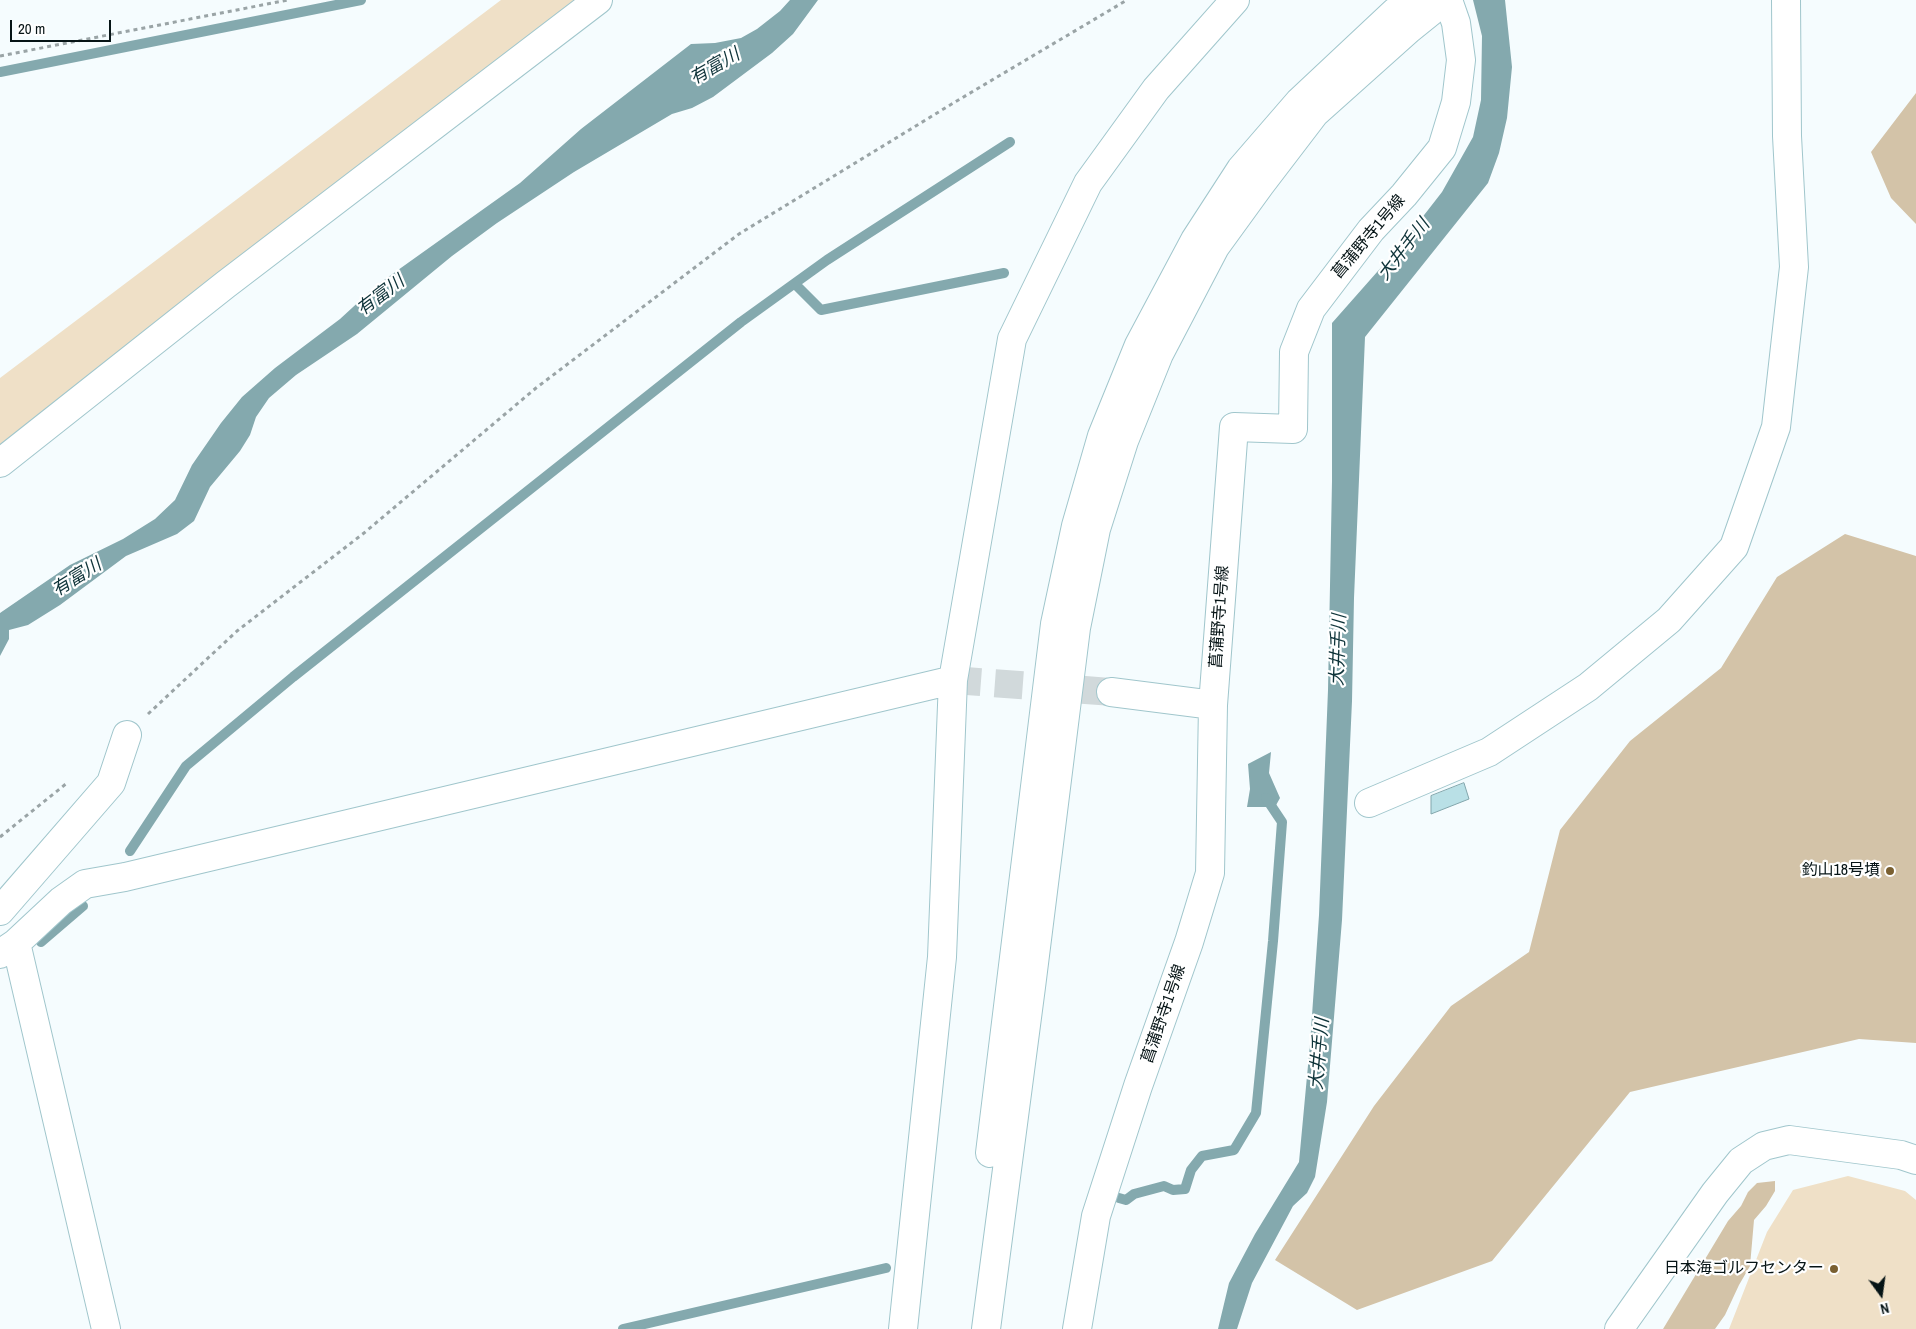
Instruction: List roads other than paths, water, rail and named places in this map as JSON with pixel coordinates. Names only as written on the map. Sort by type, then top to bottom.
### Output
[{"type":"main road","points":[[0,464],[225,285],[598,0]]},
{"type":"main road","points":[[903,1329],[942,957],[953,680],[1012,339],[1088,183],[1156,89],[1235,0]]},
{"type":"main road","points":[[967,1329],[1055,624],[1076,526],[1102,436],[1140,345],[1195,240],[1241,169],[1299,102],[1405,14],[1446,0]]},
{"type":"main road","name":"菖蒲野寺1号線","points":[[1077,1329],[1096,1216],[1138,1086],[1186,950],[1210,873],[1213,705],[1234,426],[1293,429],[1294,352],[1311,310],[1370,230],[1404,195],[1442,148],[1456,102],[1461,60],[1456,23],[1446,0]]},
{"type":"main road","points":[[1368,803],[1489,752],[1588,687],[1669,620],[1734,547],[1776,427],[1794,267],[1787,136],[1786,0]]},
{"type":"main road","points":[[986,1329],[1033,978],[1076,628],[1096,530],[1121,450],[1159,354],[1215,247],[1316,113],[1405,14]]},
{"type":"main road","points":[[106,1329],[8,949],[61,902],[85,884],[125,877],[953,680]]},
{"type":"main road","points":[[1111,692],[1213,705]]},
{"type":"main road","points":[[0,911],[111,783],[127,735]]},
{"type":"main road","points":[[1619,1329],[1715,1193],[1742,1161],[1764,1146],[1790,1140],[1901,1155],[1916,1160]]},
{"type":"water","name":"有富川","points":[[790,0],[818,0],[793,34],[772,53],[713,97],[692,108],[672,114],[574,172],[497,223],[452,256],[357,334],[296,375],[269,398],[256,417],[250,435],[240,451],[210,487],[194,521],[177,534],[126,556],[60,605],[28,625],[9,630],[9,639],[0,656],[0,613],[70,565],[123,539],[155,519],[175,500],[192,465],[221,423],[242,397],[275,368],[340,319],[377,285],[520,183],[581,129],[691,44],[715,43],[741,38],[757,29],[780,11]]},
{"type":"water","name":"大井手川","points":[[1473,0],[1505,0],[1512,67],[1507,118],[1499,153],[1488,183],[1365,337],[1342,920],[1327,1102],[1315,1177],[1307,1193],[1293,1206],[1252,1283],[1237,1329],[1218,1329],[1229,1283],[1255,1234],[1299,1162],[1319,915],[1328,690],[1332,481],[1332,323],[1400,246],[1442,192],[1473,137],[1481,100],[1482,36]]},
{"type":"water","points":[[1271,752],[1269,773],[1280,798],[1275,807],[1247,807],[1250,789],[1248,764]]},
{"type":"waterway","points":[[0,72],[361,0]]},
{"type":"waterway","points":[[130,851],[186,766],[293,677],[741,322],[827,260],[1010,142]]},
{"type":"waterway","points":[[796,285],[821,310],[1004,273]]},
{"type":"waterway","points":[[1119,1198],[1126,1200],[1134,1194],[1164,1186],[1173,1190],[1185,1189],[1191,1170],[1202,1156],[1234,1150],[1256,1113],[1273,941],[1282,822],[1266,798]]},
{"type":"waterway","points":[[41,942],[83,906]]},
{"type":"waterway","points":[[623,1329],[886,1268]]},
{"type":"tunnel","points":[[953,680],[1111,692]]},
{"type":"place","name":"釣山18号墳","points":[[1890,871]]},
{"type":"place","name":"日本海ゴルフセンター","points":[[1834,1269]]}]
